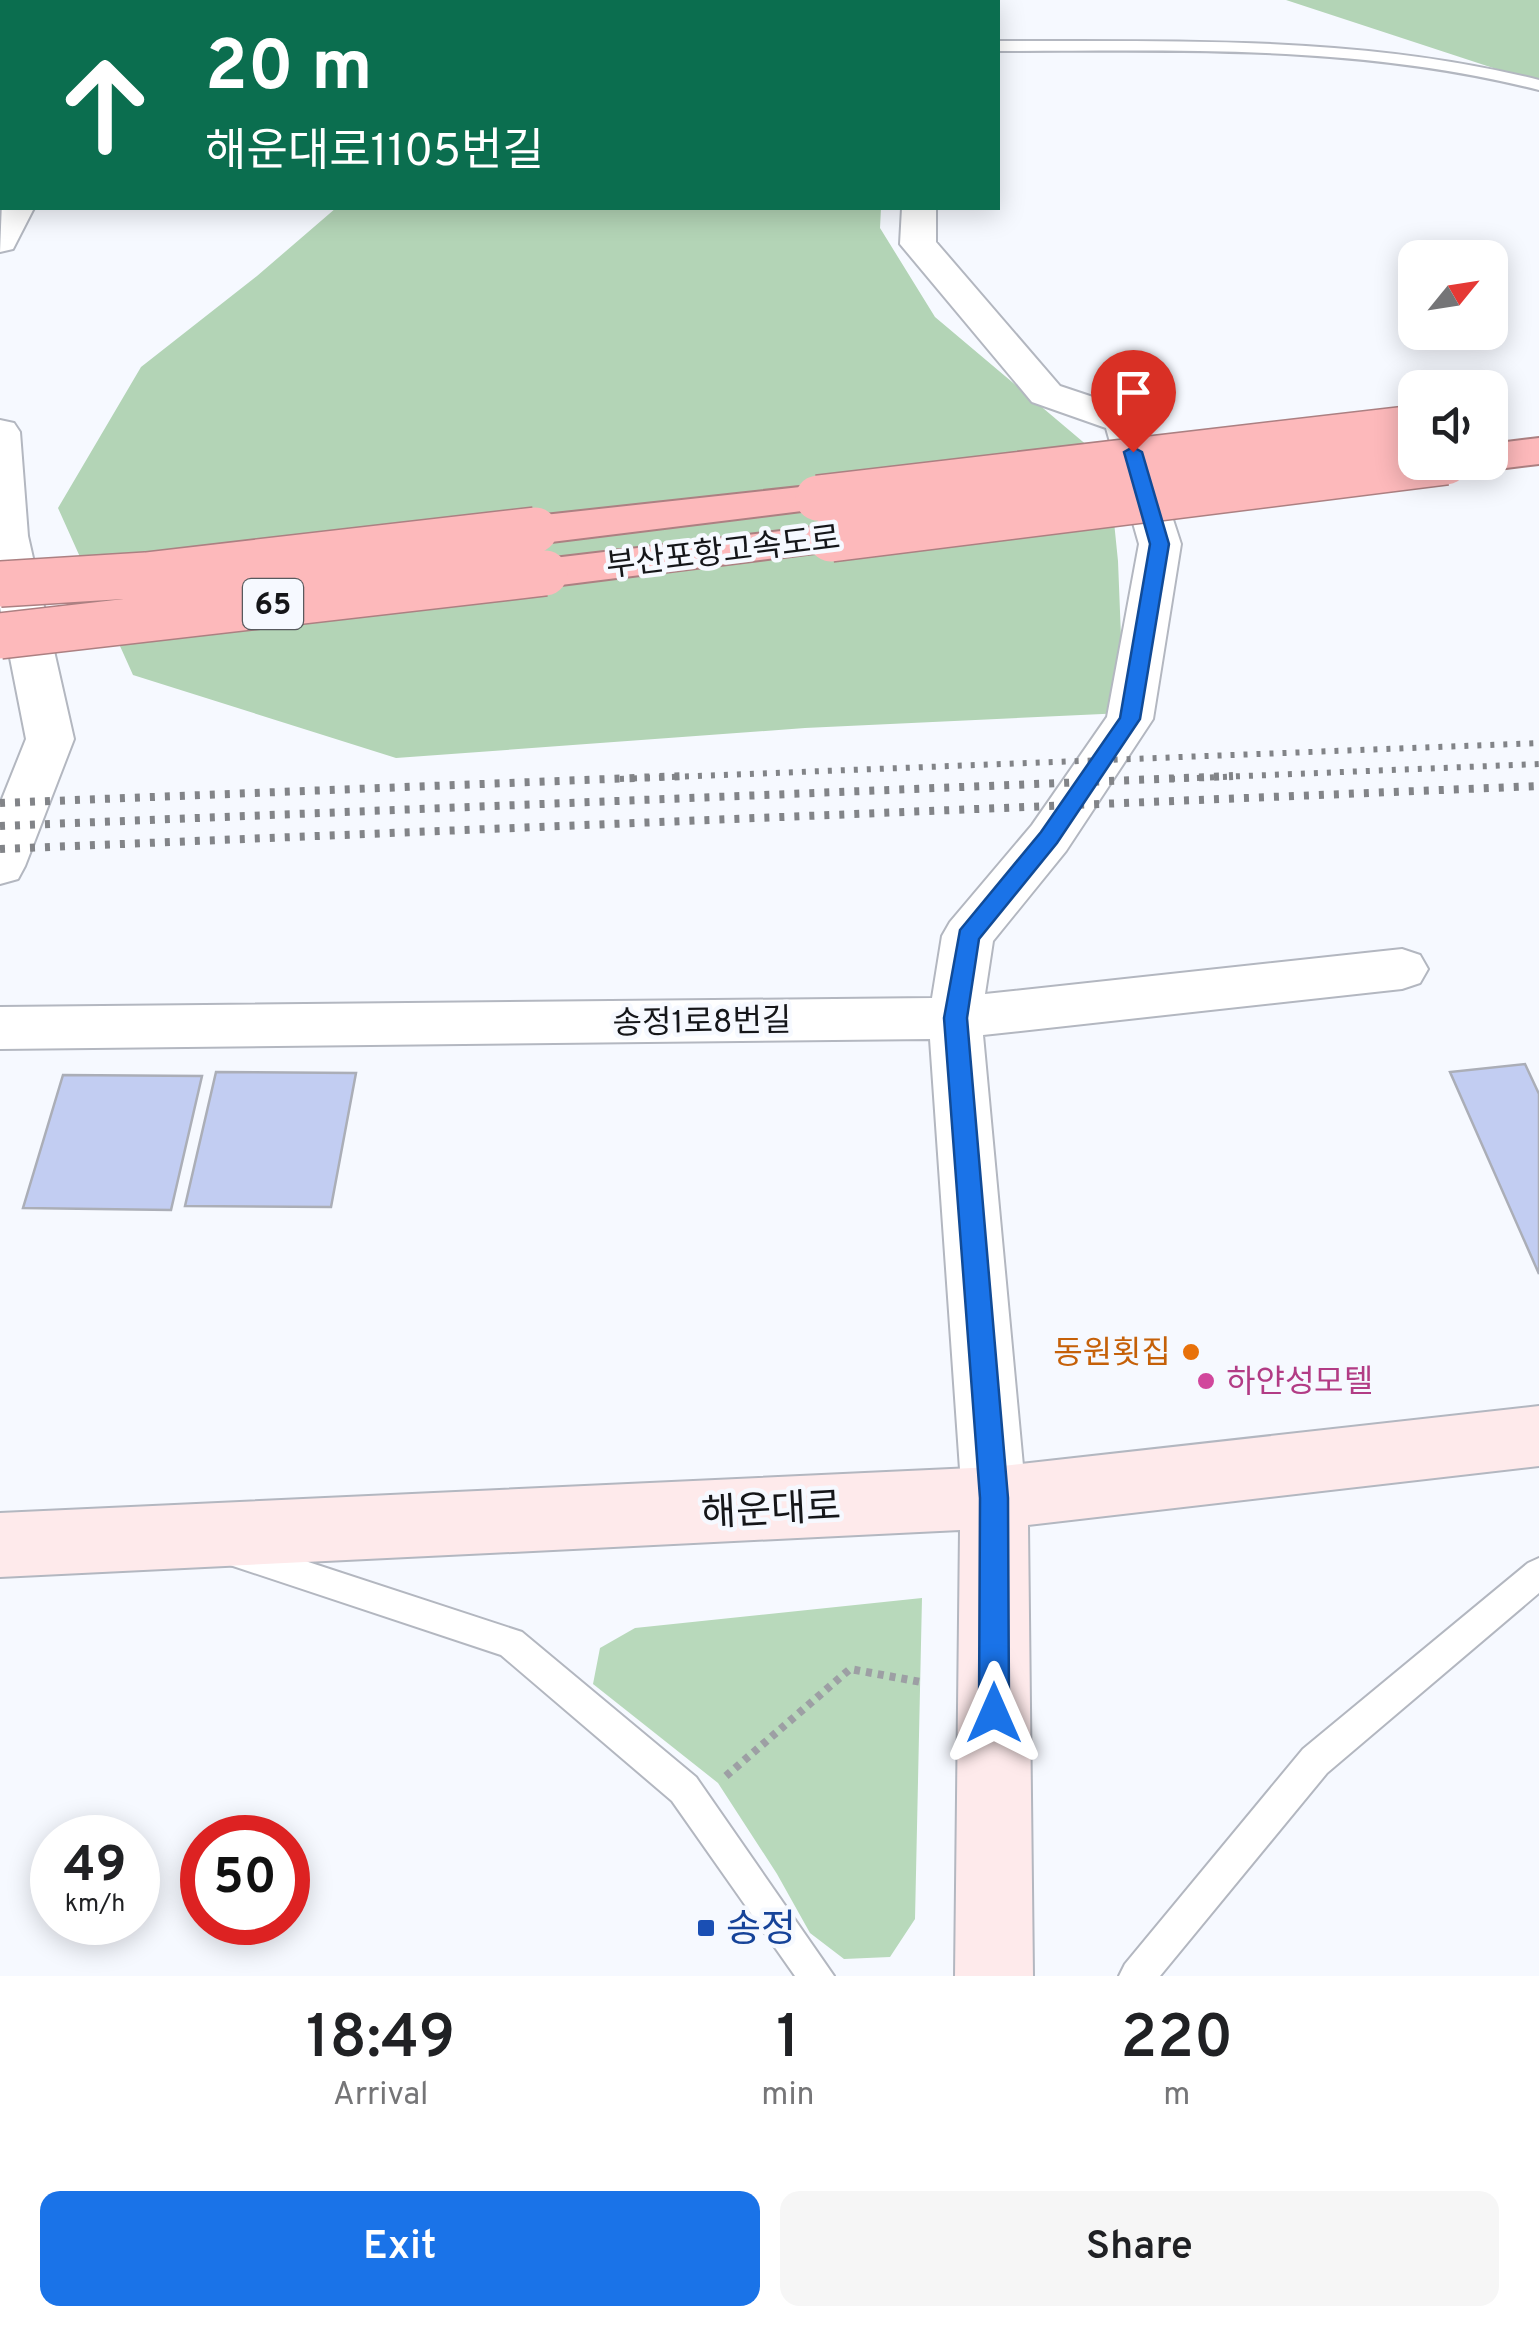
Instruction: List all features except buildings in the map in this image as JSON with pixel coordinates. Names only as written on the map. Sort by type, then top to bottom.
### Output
[{"type":"highway","points":[[1508,417],[1539,414]]},
{"type":"highway","name":"부산포항고속도로","points":[[824,518],[1398,431]]},
{"type":"highway","points":[[1508,455],[1539,451]]},
{"type":"highway","name":"부산포항고속도로","points":[[0,636],[540,552],[824,518],[1398,466]]},
{"type":"highway","name":"부산포항고속도로","points":[[0,584],[540,552]]},
{"type":"main road","name":"해운대로","points":[[0,1544],[994,1498],[1539,1436]]},
{"type":"main road","points":[[994,1498],[994,1976]]},
{"type":"street","points":[[0,241],[15,210]]},
{"type":"street","points":[[919,210],[918,244],[1046,394],[1124,421],[1160,544],[1130,719],[1049,838],[968,936],[955,1018],[994,1498]]},
{"type":"street","points":[[0,432],[7,536],[50,738],[0,866]]},
{"type":"street","name":"송정1로8번길","points":[[0,1028],[955,1018],[1402,969]]},
{"type":"lane","points":[[1000,46],[1326,50],[1447,63],[1539,86]]},
{"type":"lane","points":[[182,1536],[511,1643],[684,1789],[816,1976]]},
{"type":"lane","points":[[1137,1976],[1316,1761],[1539,1573]]},
{"type":"path","points":[[718,1783],[850,1669],[922,1682]]},
{"type":"green space","points":[[1286,0],[1539,0],[1539,83]]},
{"type":"green space","points":[[334,210],[881,210],[880,228],[935,317],[1108,463],[1118,561],[1124,713],[805,728],[396,758],[133,675],[58,508],[141,367]]},
{"type":"green space","points":[[922,1598],[915,1919],[890,1957],[844,1959],[810,1933],[718,1783],[593,1684],[600,1648],[635,1628]]},
{"type":"railway","points":[[620,779],[1539,743]]},
{"type":"railway","points":[[1171,779],[1539,764]]},
{"type":"railway","points":[[0,803],[685,776]]},
{"type":"railway","points":[[0,826],[1233,776]]},
{"type":"railway","points":[[0,849],[1539,786]]},
{"type":"place","name":"동원횟집","points":[[1191,1352]]},
{"type":"place","name":"하얀성모텔","points":[[1206,1381]]},
{"type":"place","name":"송정","points":[[706,1928]]},
{"type":"route","points":[[994,1713],[994,1498],[955,1018],[968,936],[1049,838],[1130,719],[1160,544],[1133,452]]}]
